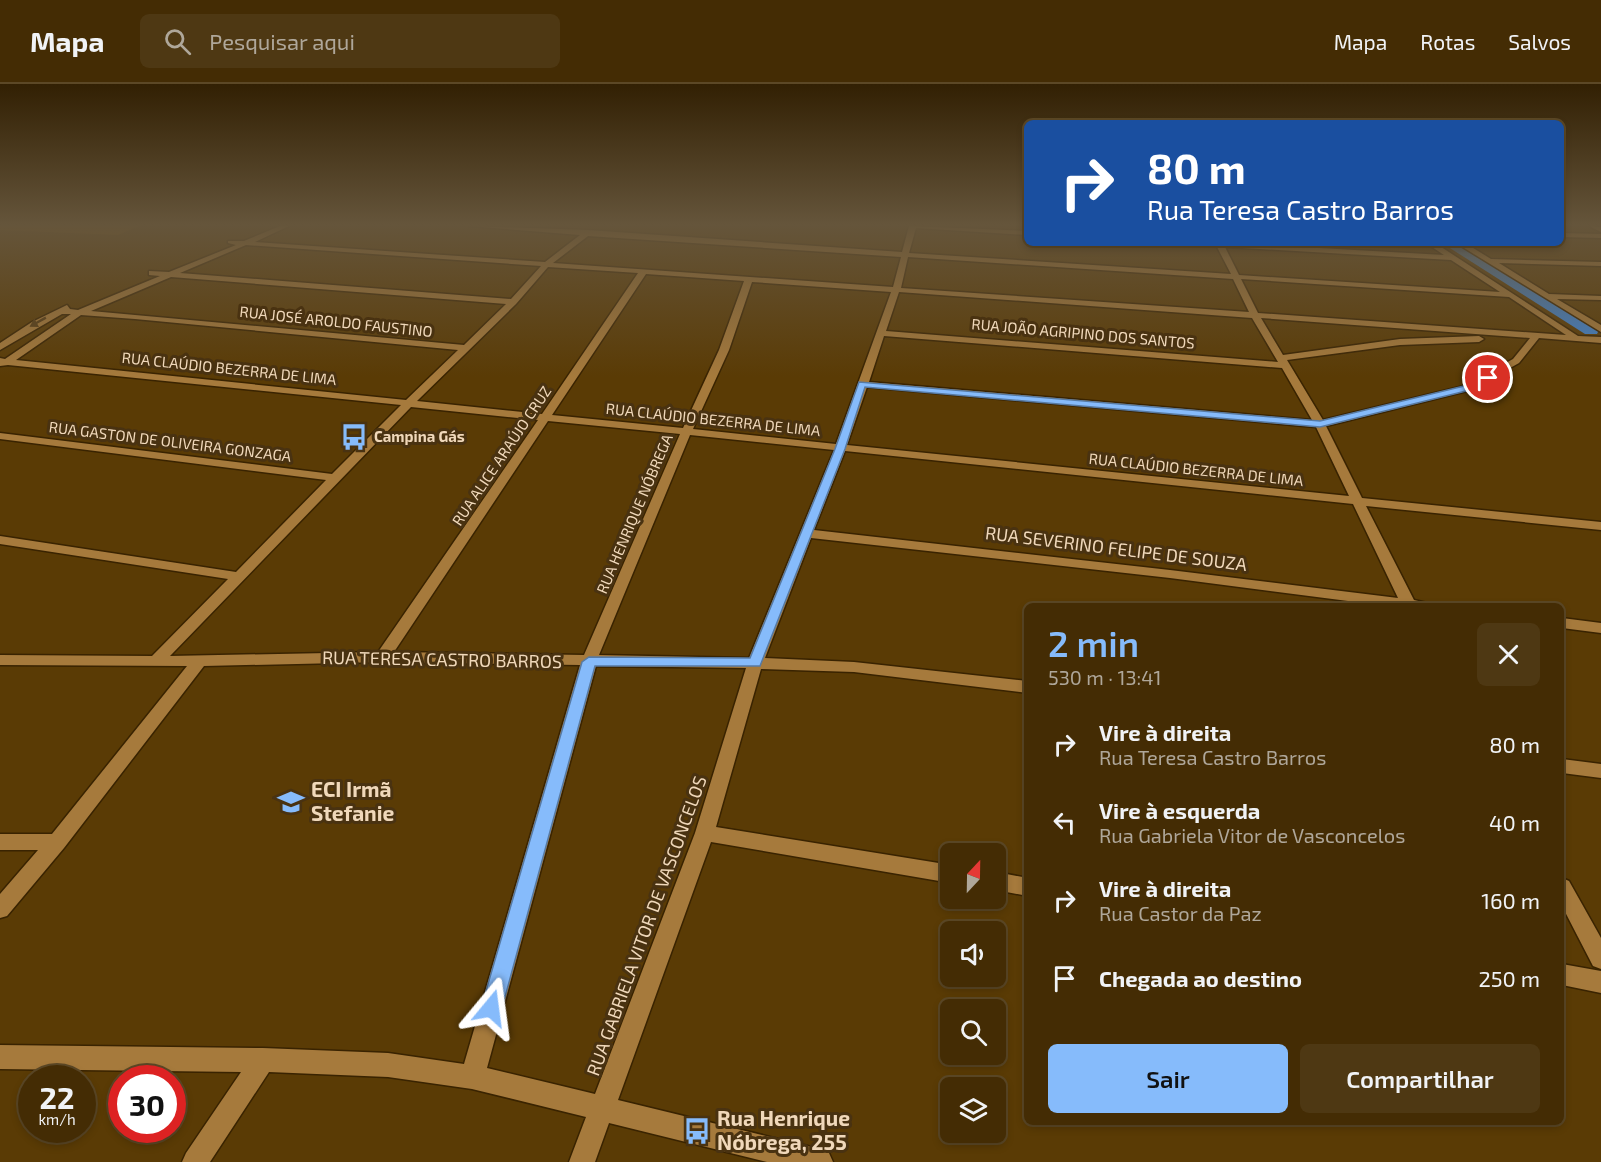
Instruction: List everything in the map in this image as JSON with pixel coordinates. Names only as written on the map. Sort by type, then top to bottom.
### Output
[{"type":"street","points":[[0,346],[59,311],[145,276]]},
{"type":"street","points":[[2,363],[80,312],[165,276]]},
{"type":"street","points":[[199,276],[513,302]]},
{"type":"street","points":[[156,661],[237,576],[513,302],[536,276]]},
{"type":"street","name":"RUA ALICE ARAÚJO CRUZ","points":[[383,657],[640,276]]},
{"type":"street","points":[[724,276],[1535,338],[1601,340]]},
{"type":"street","name":"RUA GABRIELA VITOR DE VASCONCELOS","points":[[582,1162],[705,833],[755,663],[840,449],[900,276]]},
{"type":"street","points":[[1234,276],[1320,424],[1357,502],[1412,603]]},
{"type":"street","points":[[1238,276],[1510,295]]},
{"type":"street","points":[[1483,276],[1577,338]]},
{"type":"street","points":[[1515,276],[1601,329]]},
{"type":"street","name":"RUA HENRIQUE NÓBREGA","points":[[472,1077],[589,662],[686,433],[724,350],[749,278]]},
{"type":"street","points":[[1547,296],[1601,298]]},
{"type":"street","name":"RUA JOSÉ AROLDO FAUSTINO","points":[[59,311],[467,348]]},
{"type":"street","name":"RUA JOÃO AGRIPINO DOS SANTOS","points":[[879,333],[1282,362],[1400,342],[1535,338]]},
{"type":"street","points":[[862,384],[1320,424],[1467,388],[1516,361],[1535,338]]},
{"type":"street","name":"RUA CLAÚDIO BEZERRA DE LIMA","points":[[2,363],[1601,526]]},
{"type":"street","name":"RUA GASTON DE OLIVEIRA GONZAGA","points":[[0,436],[335,478]]},
{"type":"street","name":"RUA SEVERINO FELIPE DE SOUZA","points":[[806,533],[1182,575],[1398,603]]},
{"type":"street","points":[[0,540],[237,576]]},
{"type":"street","points":[[1564,623],[1601,628]]},
{"type":"street","name":"RUA TERESA CASTRO BARROS","points":[[0,660],[201,661],[383,657],[755,663],[854,667],[1024,687]]},
{"type":"street","points":[[0,909],[57,842],[201,661]]},
{"type":"street","points":[[1564,766],[1601,771]]},
{"type":"street","points":[[705,833],[940,872]]},
{"type":"street","points":[[0,842],[57,842]]},
{"type":"street","points":[[1006,883],[1024,886]]},
{"type":"street","points":[[1564,891],[1601,959]]},
{"type":"street","points":[[1564,975],[1601,982]]},
{"type":"street","points":[[0,1057],[262,1060],[388,1065],[472,1077],[820,1162]]},
{"type":"street","points":[[195,1162],[262,1060]]},
{"type":"waterway","points":[[1503,276],[1591,330]]},
{"type":"place","name":"Campina Gás","points":[[354,437]]},
{"type":"place","name":"ECI Irmã Stefanie","points":[[291,802]]},
{"type":"place","name":"Rua Henrique Nóbrega, 255","points":[[697,1131]]},
{"type":"route","points":[[491,1008],[589,662],[755,663],[840,449],[862,384],[1320,424],[1467,388],[1488,378]]}]
